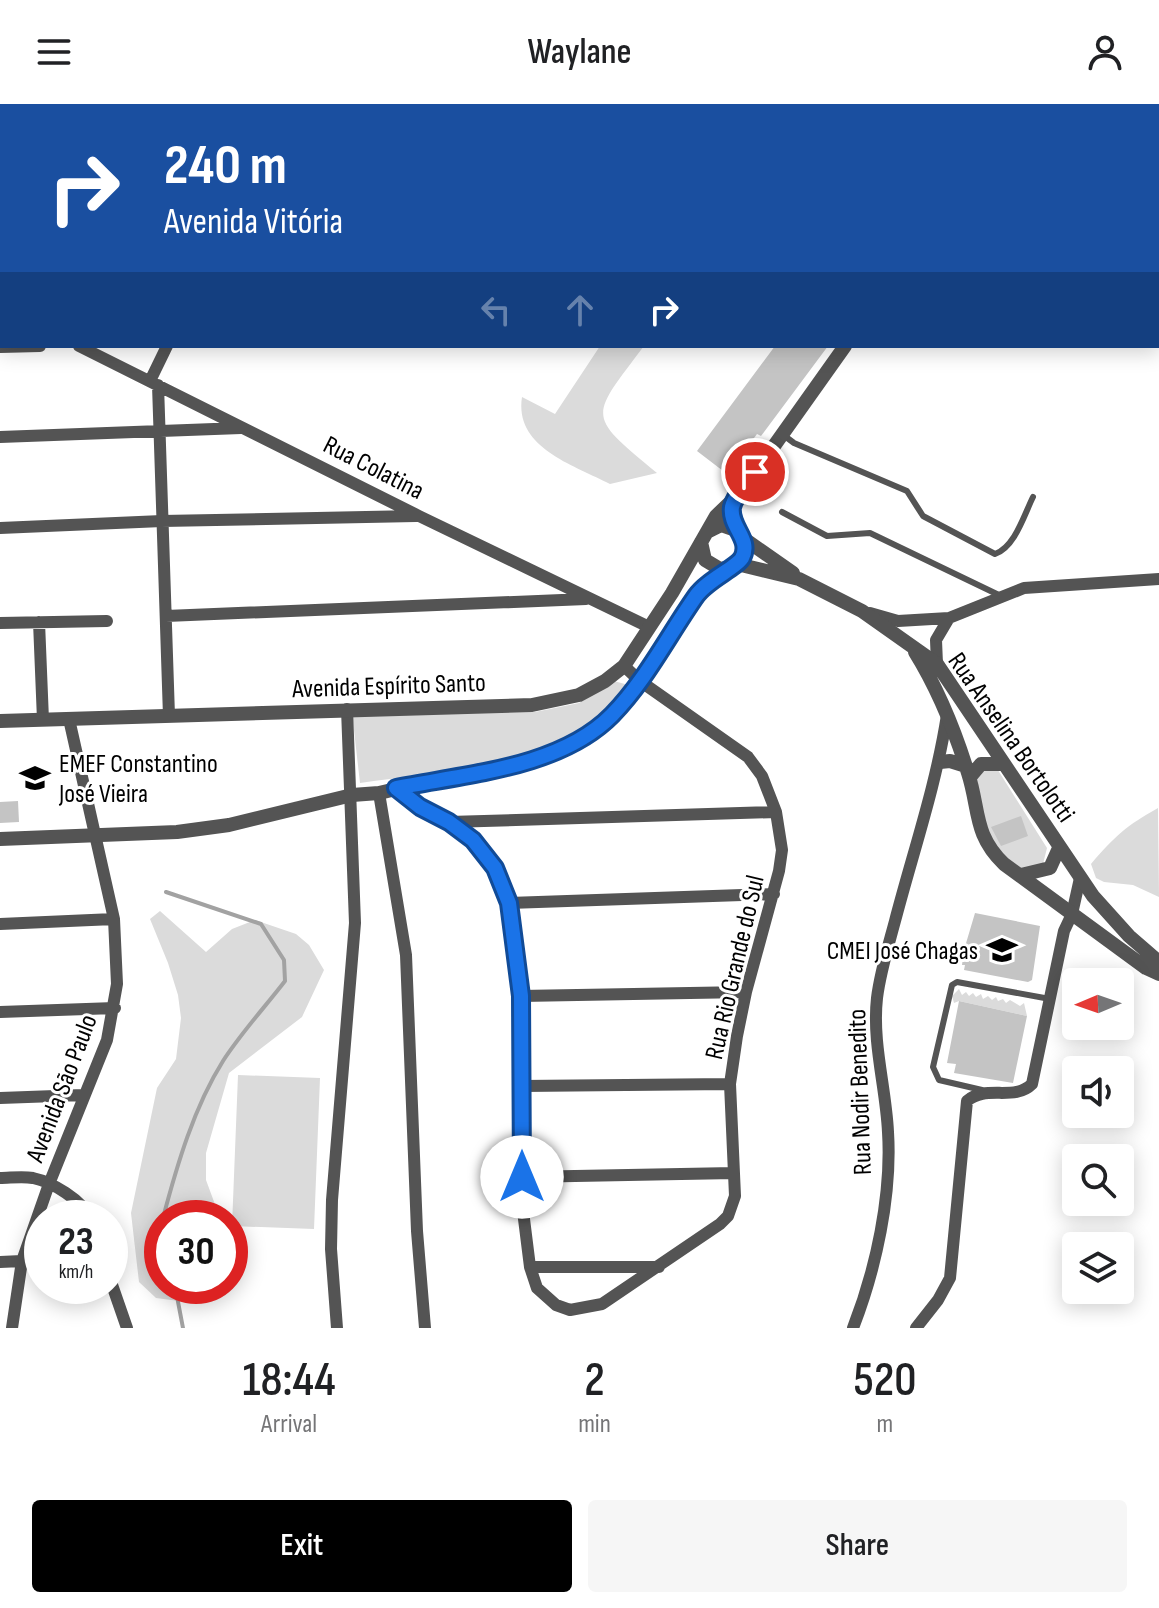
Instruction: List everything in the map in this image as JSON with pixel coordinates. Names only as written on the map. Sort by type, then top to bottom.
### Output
[{"type":"street","name":"Rua Colatina","points":[[83,348],[649,627]]},
{"type":"street","points":[[166,348],[154,383],[159,431],[169,716]]},
{"type":"street","name":"Avenida Espírito Santo","points":[[0,721],[532,705],[579,695],[624,666],[720,510],[736,498],[843,348]]},
{"type":"street","points":[[0,437],[244,428]]},
{"type":"street","points":[[0,839],[177,832],[229,825],[352,795],[379,793],[502,767],[567,747],[590,734],[611,716],[637,685],[696,595],[733,566],[745,547],[732,516],[736,498]]},
{"type":"street","points":[[0,528],[419,516]]},
{"type":"street","points":[[799,579],[733,566],[712,566],[705,560],[704,537],[721,525],[741,534],[799,579],[862,611],[912,648]]},
{"type":"street","points":[[862,611],[898,621],[949,618],[1024,588],[1159,579]]},
{"type":"street","points":[[166,616],[589,599]]},
{"type":"street","points":[[937,664],[936,640],[949,618]]},
{"type":"street","points":[[0,623],[107,621]]},
{"type":"street","points":[[39,622],[43,720]]},
{"type":"street","name":"Rua Anselina Bortolotti","points":[[912,648],[937,664],[1093,896],[1129,936],[1159,962]]},
{"type":"street","name":"Rua Anselina Bortolotti","points":[[912,648],[947,715],[968,771],[982,836],[995,856],[1146,968],[1159,974]]},
{"type":"street","points":[[624,666],[637,685]]},
{"type":"street","name":"Rua Rio Grande do Sul","points":[[396,788],[473,840],[495,868],[509,903],[521,996],[522,1177],[530,1267],[537,1288],[556,1305],[570,1310],[602,1304],[728,1216],[735,1196],[730,1084],[746,992],[774,894],[782,850],[776,812],[766,785],[748,757],[637,685]]},
{"type":"street","points":[[337,1328],[331,1212],[355,923],[347,709]]},
{"type":"street","name":"Rua Nodir Benedito","points":[[853,1328],[869,1282],[889,1162],[876,1021],[877,999],[895,920],[940,762],[947,715]]},
{"type":"street","name":"Avenida São Paulo","points":[[12,1328],[22,1261],[83,1095],[107,1040],[115,1008],[114,919],[69,719]]},
{"type":"street","points":[[940,762],[950,761],[968,771],[981,764],[1003,764]]},
{"type":"street","points":[[379,793],[406,955],[417,1231],[425,1328]]},
{"type":"street","points":[[449,822],[776,812]]},
{"type":"street","points":[[1021,875],[1050,868],[1059,848]]},
{"type":"street","points":[[916,1328],[938,1300],[950,1278],[967,1101],[990,1092],[1016,1094],[1032,1084],[1064,931],[1072,914],[1080,878]]},
{"type":"street","points":[[509,903],[774,894]]},
{"type":"street","points":[[0,924],[114,919]]},
{"type":"street","points":[[521,996],[746,992]]},
{"type":"street","points":[[0,1012],[115,1008]]},
{"type":"street","points":[[522,1086],[730,1084]]},
{"type":"street","points":[[0,1098],[83,1095]]},
{"type":"street","points":[[522,1177],[734,1173]]},
{"type":"street","points":[[0,1178],[33,1178],[49,1184],[73,1200]]},
{"type":"street","points":[[0,1262],[22,1261]]},
{"type":"street","points":[[530,1267],[659,1267]]},
{"type":"street","points":[[119,1304],[127,1328]]},
{"type":"lane","points":[[782,434],[794,443],[907,491],[923,516],[995,554],[1009,544],[1033,497]]},
{"type":"lane","points":[[782,512],[827,536],[870,533],[1001,596]]},
{"type":"lane","points":[[990,1092],[971,1084],[939,1080],[933,1067],[952,985],[957,982],[1050,999]]},
{"type":"shaded area","points":[[599,348],[643,348],[613,388],[603,415],[617,439],[657,473],[610,484],[564,462],[537,442],[527,429],[522,415],[522,397],[555,414]]},
{"type":"shaded area","points":[[614,681],[632,686],[596,722],[559,744],[474,767],[360,783],[352,713],[535,712],[579,703]]},
{"type":"shaded area","points":[[996,767],[1047,848],[1043,864],[1030,872],[1008,864],[984,826],[976,774]]},
{"type":"shaded area","points":[[1158,808],[1159,897],[1133,885],[1104,882],[1096,878],[1091,864],[1129,826]]},
{"type":"shaded area","points":[[160,911],[206,952],[232,929],[255,920],[296,934],[309,945],[324,970],[302,1017],[229,1073],[206,1153],[206,1180],[213,1200],[144,1200],[144,1287],[139,1282],[131,1213],[157,1088],[176,1059],[181,1018],[168,963],[150,919]]},
{"type":"shaded area","points":[[959,989],[962,995],[966,992],[976,997],[981,994],[983,999],[996,997],[998,1001],[1003,999],[1006,1003],[1010,1000],[1020,1006],[1024,1003],[1027,1016],[959,1001],[954,1003],[952,996]]},
{"type":"shaded area","points":[[238,1075],[320,1078],[314,1229],[248,1227],[248,1200],[233,1200]]},
{"type":"building","points":[[774,348],[827,348],[761,436],[757,434],[727,474],[697,451]]},
{"type":"building","points":[[18,801],[19,822],[0,823],[0,802]]},
{"type":"building","points":[[1021,816],[1028,836],[1001,846],[991,827]]},
{"type":"building","name":"CMEI José Chagas","points":[[975,913],[1040,926],[1032,980],[1028,982],[964,970],[964,950]]},
{"type":"building","points":[[959,1001],[1027,1016],[1013,1083],[954,1073],[956,1064],[947,1063]]},
{"type":"waterway","points":[[166,892],[261,924],[284,960],[285,981],[237,1040],[203,1097],[168,1200]]},
{"type":"waterway","points":[[178,1304],[183,1328]]},
{"type":"place","name":"EMEF Constantino José Vieira","points":[[35,778]]},
{"type":"place","name":"CMEI José Chagas","points":[[1002,950]]},
{"type":"route","points":[[522,1177],[521,996],[509,903],[495,868],[473,840],[396,788],[539,758],[590,734],[611,716],[640,681],[696,595],[743,556],[743,538],[733,521],[732,510],[736,498],[755,472]]}]
